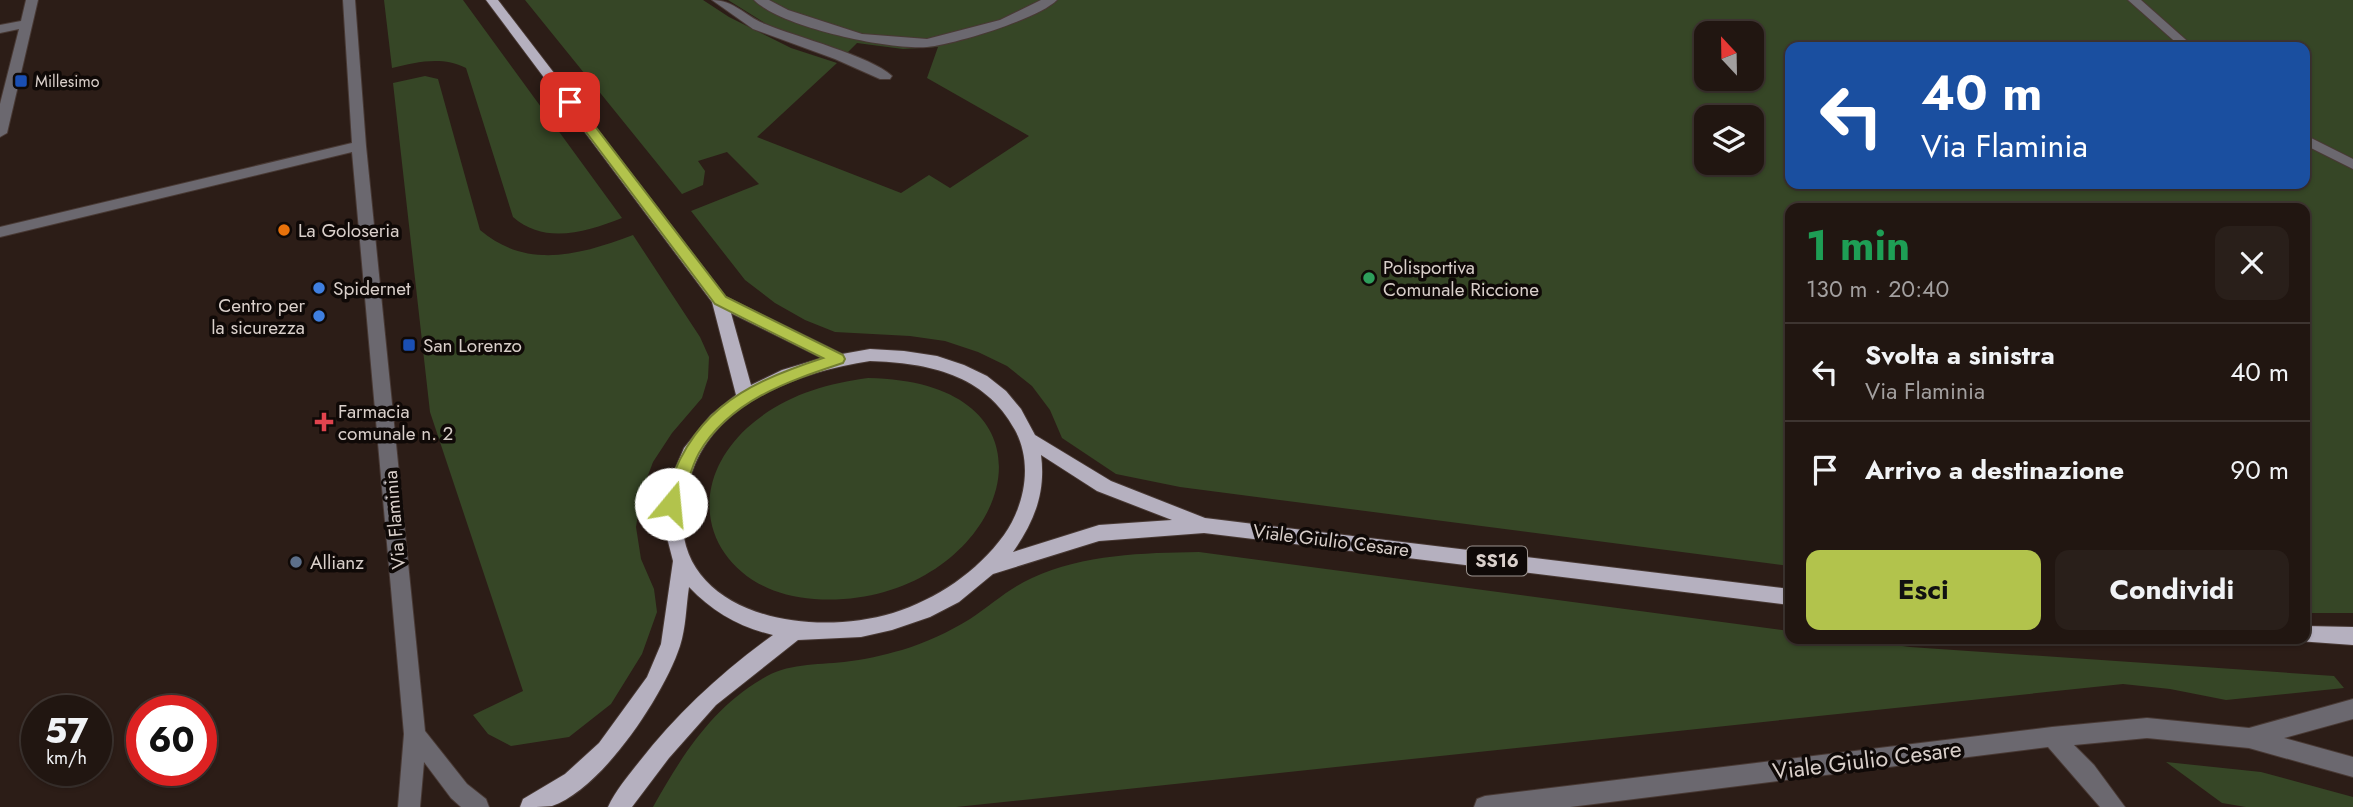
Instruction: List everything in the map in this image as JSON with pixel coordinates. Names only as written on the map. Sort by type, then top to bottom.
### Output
[{"type":"main road","points":[[492,0],[720,301],[745,397]]},
{"type":"main road","points":[[720,301],[838,359]]},
{"type":"main road","points":[[870,355],[931,360],[959,369],[984,382],[1004,398],[1020,418],[1031,440],[1035,461],[1030,503],[1021,526],[990,567],[958,592],[921,612],[879,626],[836,632],[794,631],[758,622],[726,609],[701,589],[682,563],[672,534],[671,504],[680,474],[695,446],[718,419],[745,397],[774,380],[838,359],[870,355]]},
{"type":"main road","name":"Viale Giulio Cesare","points":[[1031,440],[1104,486],[1205,525]]},
{"type":"main road","name":"Viale Giulio Cesare","points":[[990,567],[1099,533],[1205,525],[1785,596]]},
{"type":"main road","points":[[531,807],[573,781],[607,750],[655,682],[671,644],[682,563]]},
{"type":"main road","points":[[619,807],[646,769],[709,698],[742,669],[794,631]]},
{"type":"main road","points":[[2310,635],[2353,636]]},
{"type":"street","name":"Via Flaminia","points":[[349,0],[359,146],[415,734],[409,807]]},
{"type":"street","points":[[718,0],[758,26],[840,55],[885,76]]},
{"type":"street","points":[[760,0],[784,13],[861,38],[927,43],[1004,23],[1051,0]]},
{"type":"street","points":[[2134,0],[2182,42]]},
{"type":"street","points":[[0,133],[24,24],[33,1]]},
{"type":"street","points":[[0,29],[24,24]]},
{"type":"street","points":[[2310,141],[2353,166]]},
{"type":"street","points":[[0,232],[359,146]]},
{"type":"street","points":[[2249,738],[2353,709]]},
{"type":"street","name":"Viale Giulio Cesare","points":[[1485,807],[2052,737],[2147,728],[2249,738]]},
{"type":"street","points":[[415,734],[459,791],[478,807]]},
{"type":"street","points":[[2052,737],[2087,772],[2114,807]]},
{"type":"street","points":[[2249,738],[2353,767]]},
{"type":"green space","points":[[384,0],[463,0],[622,218],[580,231],[552,233],[525,226],[513,217],[466,68],[439,61],[392,68]]},
{"type":"green space","name":"Polisportiva Comunale Riccione","points":[[525,0],[703,0],[729,17],[791,48],[837,63],[757,137],[901,193],[929,175],[950,188],[1029,136],[927,78],[938,47],[903,49],[857,43],[847,53],[768,25],[728,0],[2353,0],[2353,613],[2310,613],[2310,203],[1785,203],[1785,565],[1180,487],[1116,474],[1062,438],[1050,410],[1032,386],[1007,366],[978,352],[945,341],[910,336],[835,332],[805,320],[775,303],[745,280],[691,211],[759,184],[727,152],[698,161],[705,171],[703,185],[682,194]]},
{"type":"green space","points":[[425,76],[438,79],[480,230],[498,243],[516,250],[554,255],[574,253],[633,235],[700,337],[709,357],[708,378],[702,398],[672,433],[653,462],[641,494],[636,527],[641,559],[654,589],[657,612],[642,654],[611,704],[569,737],[511,746],[488,734],[473,715],[523,691],[430,412],[393,83]]},
{"type":"green space","points":[[868,378],[937,389],[980,416],[998,453],[994,495],[972,536],[933,571],[879,593],[814,599],[780,593],[752,580],[730,561],[716,538],[710,511],[712,483],[724,455],[747,428],[788,400],[819,388]]},
{"type":"green space","points":[[1199,552],[1785,630],[1785,644],[1887,644],[2334,676],[2344,688],[2226,700],[2170,689],[2123,684],[956,807],[653,807],[686,752],[712,720],[744,691],[762,679],[781,670],[866,659],[902,650],[962,624],[1024,582],[1052,570],[1093,559],[1135,554]]},
{"type":"green space","points":[[2166,762],[2261,772],[2353,797],[2353,807],[2246,807],[2222,803]]},
{"type":"place","name":"Millesimo","points":[[21,81]]},
{"type":"place","name":"La Goloseria","points":[[284,230]]},
{"type":"place","name":"Polisportiva Comunale Riccione","points":[[1369,278]]},
{"type":"place","name":"Spidernet","points":[[319,288]]},
{"type":"place","name":"Centro per la sicurezza","points":[[319,316]]},
{"type":"place","name":"San Lorenzo","points":[[409,345]]},
{"type":"place","name":"Farmacia comunale n. 2","points":[[324,422]]},
{"type":"place","name":"Allianz","points":[[296,562]]},
{"type":"route","points":[[570,102],[720,301],[838,359],[774,380],[745,397],[718,419],[687,460],[671,504]]}]
